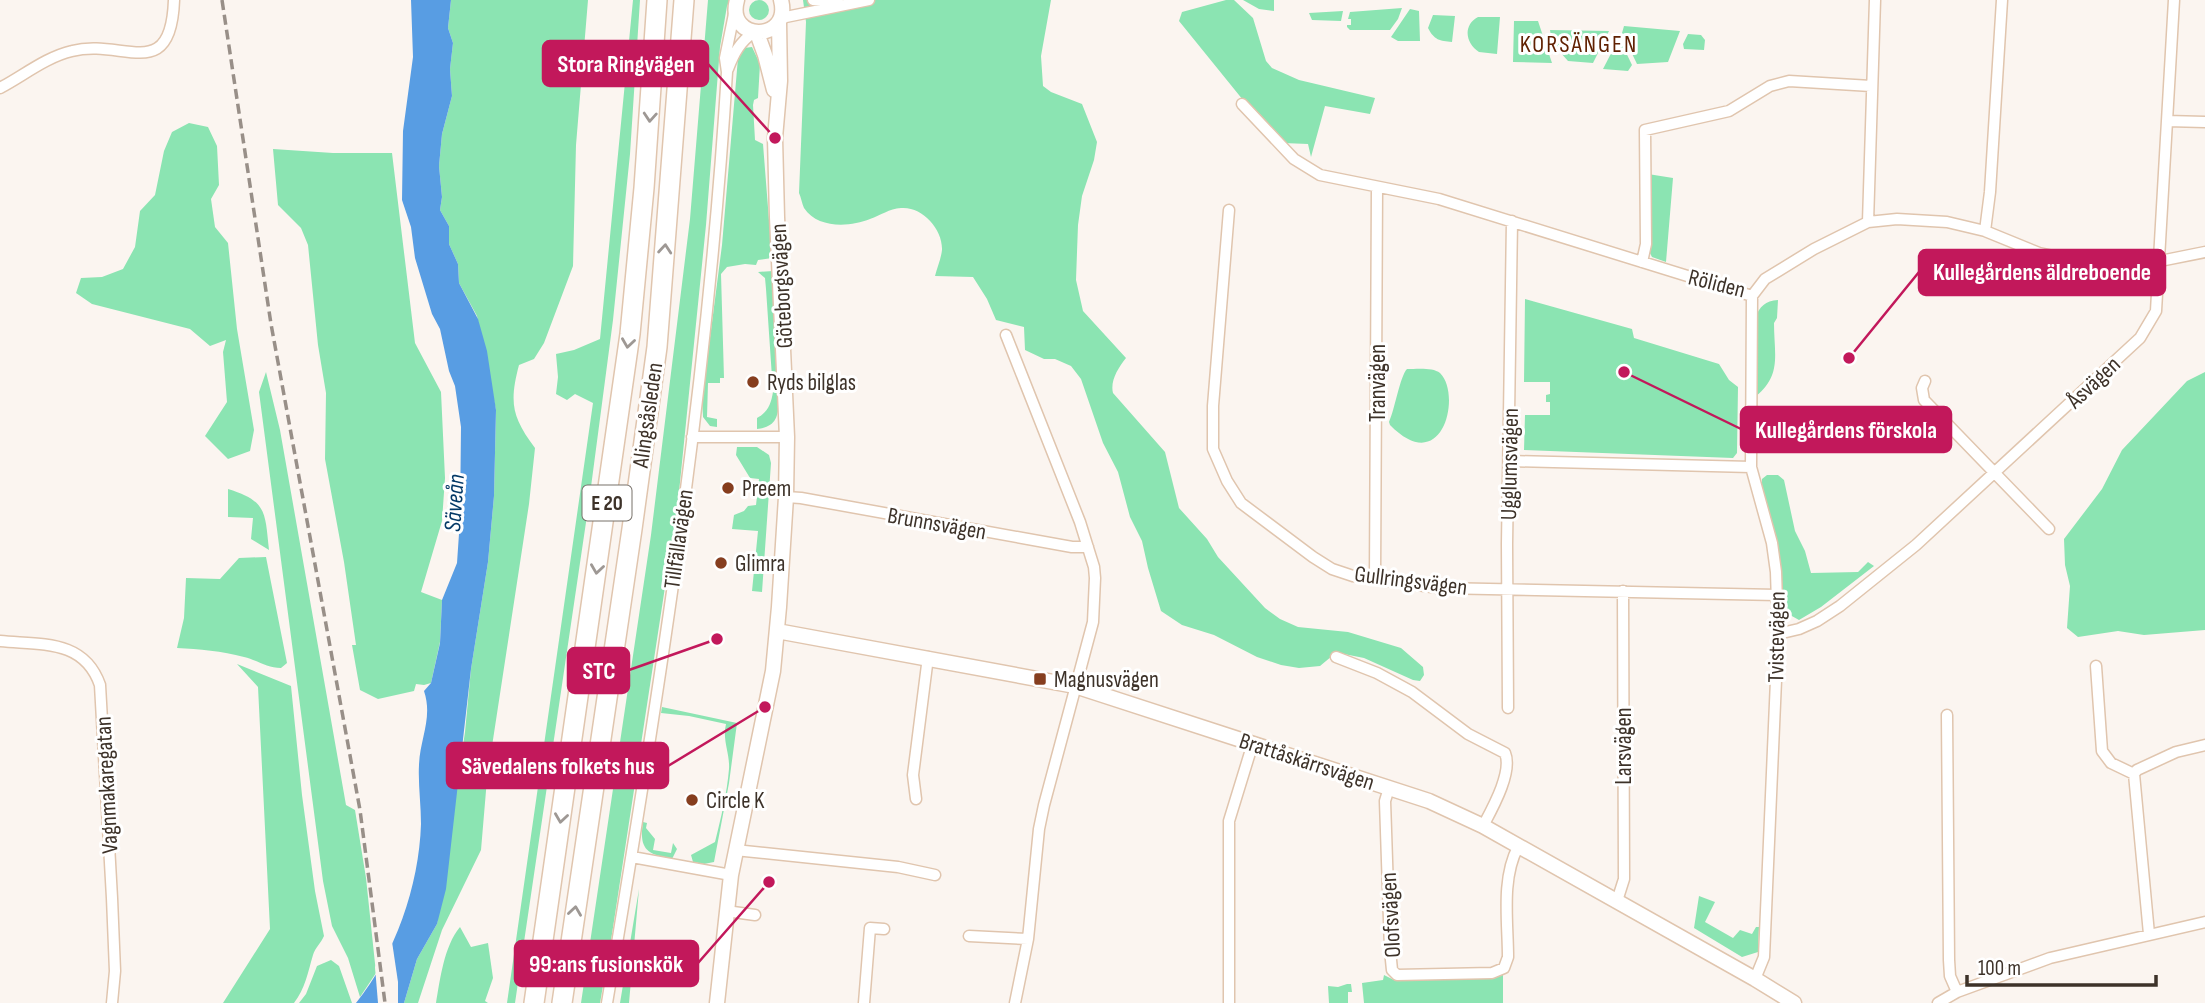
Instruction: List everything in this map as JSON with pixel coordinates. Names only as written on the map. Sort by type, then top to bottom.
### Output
[{"type":"highway","name":"E 20","points":[[534,1003],[630,334],[645,188],[657,0]]},
{"type":"highway","name":"Alingsåsleden","points":[[562,1003],[657,347],[684,0]]},
{"type":"street","points":[[0,88],[48,60],[71,51],[98,48],[134,53],[155,52],[165,43],[170,30],[174,0]]},
{"type":"street","name":"Göteborgsvägen","points":[[717,1003],[735,850],[773,671],[778,631],[787,437],[777,217],[780,0]]},
{"type":"street","points":[[813,0],[845,4]]},
{"type":"street","points":[[755,32],[770,30],[780,20],[869,0]]},
{"type":"street","points":[[1868,222],[1875,0]]},
{"type":"street","points":[[1985,231],[1990,192],[2002,0]]},
{"type":"street","name":"Åsvägen","points":[[1778,634],[1800,629],[1840,606],[1916,545],[2140,338],[2156,311],[2174,0]]},
{"type":"street","name":"Göteborgsvägen","points":[[737,3],[736,15],[740,23],[755,32],[765,55],[777,109]]},
{"type":"street","name":"Tillfällavägen","points":[[607,1003],[632,857],[692,437],[722,161],[727,72],[725,58],[737,3]]},
{"type":"street","name":"Tillfällavägen","points":[[727,72],[743,40],[755,32]]},
{"type":"street","points":[[1642,262],[1646,244],[1645,130],[1729,111],[1778,83],[1789,81],[1871,86]]},
{"type":"street","name":"Röliden","points":[[1242,104],[1294,159],[1320,175],[1439,199],[1752,296],[1765,279],[1814,249],[1868,222],[1897,219],[1947,222],[1985,231],[2039,253],[2075,262],[2099,264],[2160,261],[2205,252]]},
{"type":"street","points":[[2167,121],[2205,122]]},
{"type":"street","name":"Tranvägen","points":[[1375,579],[1377,188]]},
{"type":"street","name":"Gullringsvägen","points":[[1229,210],[1213,406],[1213,449],[1217,462],[1241,503],[1282,535],[1332,569],[1353,576],[1439,587],[1777,595]]},
{"type":"street","name":"Ugglumsvägen","points":[[1508,708],[1512,221]]},
{"type":"street","name":"Tvistevägen","points":[[1752,296],[1751,467],[1772,543],[1778,634],[1763,957],[1755,979]]},
{"type":"street","points":[[1006,335],[1088,548],[1096,578],[1095,608],[1039,829],[1028,939],[1015,1003]]},
{"type":"street","points":[[1925,381],[1922,388],[1924,400],[2049,529]]},
{"type":"street","points":[[692,437],[787,437]]},
{"type":"street","points":[[1510,461],[1751,467]]},
{"type":"street","name":"Brunnsvägen","points":[[786,497],[1088,548]]},
{"type":"street","name":"Larsvägen","points":[[1617,901],[1624,879],[1623,591]]},
{"type":"street","name":"Brattåskärrsvägen","points":[[778,631],[1075,686],[1444,807],[1617,901],[1794,1003]]},
{"type":"street","name":"Vagnmakaregatan","points":[[0,641],[51,645],[75,652],[95,670],[100,685],[113,910],[115,971],[112,1003]]},
{"type":"street","points":[[916,799],[913,775],[928,657]]},
{"type":"street","points":[[1336,657],[1377,673],[1412,692],[1468,734],[1505,753],[1508,759],[1503,784],[1483,826]]},
{"type":"street","points":[[2096,666],[2102,751],[2111,763],[2134,774]]},
{"type":"street","points":[[1947,715],[1949,960],[1950,976],[1957,992]]},
{"type":"street","points":[[1228,1003],[1228,836],[1232,806],[1253,743]]},
{"type":"street","points":[[2149,934],[2134,774],[2137,770],[2176,752],[2205,746]]},
{"type":"street","name":"Olofsvägen","points":[[1389,788],[1385,801],[1390,950],[1392,970],[1397,975],[1492,972],[1504,968],[1508,957],[1508,875],[1518,847]]},
{"type":"street","points":[[735,850],[898,867],[935,875]]},
{"type":"street","points":[[632,857],[731,876]]},
{"type":"street","points":[[726,911],[755,915]]},
{"type":"street","points":[[1938,1003],[1957,992],[2050,958],[2205,922]]},
{"type":"street","points":[[864,1003],[870,928],[884,929]]},
{"type":"street","points":[[969,936],[1028,939]]},
{"type":"green space","points":[[451,0],[588,0],[576,145],[573,266],[544,343],[534,359],[519,365],[514,390],[517,418],[535,448],[487,779],[481,850],[442,930],[418,1003],[404,1003],[417,959],[437,924],[488,562],[494,496],[496,410],[477,316],[459,283],[458,264],[449,244],[449,226],[440,210],[442,197],[439,166],[442,134],[452,96],[450,69],[453,43],[448,28]]},
{"type":"green space","points":[[633,0],[640,0],[630,154],[613,320],[515,1003],[507,1003],[593,403],[575,394],[567,400],[556,394],[556,354],[600,339]]},
{"type":"green space","points":[[708,0],[730,0],[720,47],[706,225],[678,502],[600,1003],[581,1003],[651,535],[690,219]]},
{"type":"green space","points":[[755,0],[763,0],[769,10],[763,20],[755,20],[749,14],[749,6]]},
{"type":"green space","points":[[803,0],[1051,0],[1041,56],[1043,86],[1082,104],[1097,142],[1082,196],[1076,280],[1083,311],[1126,358],[1114,379],[1113,393],[1165,452],[1179,508],[1207,539],[1218,557],[1265,608],[1298,627],[1348,632],[1401,648],[1423,667],[1424,675],[1420,681],[1364,658],[1344,654],[1332,656],[1320,666],[1299,668],[1281,665],[1257,657],[1214,635],[1182,625],[1161,611],[1142,541],[1130,517],[1118,472],[1103,443],[1081,379],[1071,366],[1055,359],[1044,359],[1025,350],[1024,327],[996,320],[973,277],[935,276],[942,250],[941,242],[935,227],[923,215],[909,208],[901,208],[862,222],[844,225],[817,220],[804,208],[799,193],[806,22]]},
{"type":"green space","points":[[1234,0],[1253,18],[1266,61],[1272,68],[1299,80],[1375,98],[1370,114],[1325,106],[1311,157],[1308,144],[1283,143],[1243,100],[1179,21],[1182,12]]},
{"type":"green space","points":[[1243,0],[1274,0],[1274,11],[1259,9]]},
{"type":"green space","points":[[1402,8],[1390,30],[1350,30],[1347,27],[1351,25],[1351,19],[1348,19],[1350,12]]},
{"type":"green space","points":[[1410,9],[1419,11],[1420,41],[1398,41],[1391,37]]},
{"type":"green space","points":[[1343,11],[1341,21],[1312,20],[1309,13]]},
{"type":"green space","points":[[1433,15],[1455,16],[1452,42],[1438,39],[1430,32],[1428,28]]},
{"type":"green space","points":[[1478,17],[1500,17],[1497,54],[1479,52],[1471,44],[1468,29]]},
{"type":"green space","points":[[1514,21],[1538,21],[1552,63],[1513,62]]},
{"type":"green space","points":[[1624,26],[1680,31],[1668,62],[1637,64],[1622,33]]},
{"type":"green space","points":[[1550,30],[1609,31],[1593,63],[1568,61],[1552,43]]},
{"type":"green space","points":[[1688,34],[1701,35],[1705,40],[1704,50],[1684,49],[1683,44]]},
{"type":"green space","points":[[1619,38],[1632,65],[1628,71],[1603,69]]},
{"type":"green space","points":[[752,47],[760,64],[758,98],[753,105],[755,140],[763,144],[772,258],[758,260],[756,265],[727,267],[721,274],[724,378],[720,378],[720,383],[708,383],[707,417],[717,419],[717,427],[710,426],[703,417],[702,400],[722,245],[738,58],[744,48]]},
{"type":"green space","points":[[189,123],[208,127],[217,146],[219,185],[211,199],[215,227],[228,243],[237,329],[254,430],[250,451],[228,459],[205,436],[227,402],[223,352],[226,340],[210,346],[190,329],[92,304],[76,293],[81,278],[102,277],[123,269],[135,247],[140,211],[155,195],[164,151],[172,132]]},
{"type":"green space","points":[[273,149],[392,153],[415,343],[441,392],[445,478],[442,521],[421,592],[442,600],[440,642],[431,683],[416,684],[414,691],[378,699],[360,690],[352,645],[356,645],[344,562],[325,459],[326,393],[318,345],[308,245],[301,228],[278,205]]},
{"type":"green space","points":[[1648,174],[1673,178],[1666,262],[1652,257],[1648,249]]},
{"type":"green space","points":[[773,271],[779,408],[772,424],[757,429],[757,418],[768,407],[773,392],[765,278],[758,272]]},
{"type":"green space","points":[[1525,299],[1632,329],[1634,338],[1719,364],[1729,380],[1738,387],[1737,453],[1733,458],[1524,450],[1525,415],[1550,415],[1550,402],[1546,402],[1546,395],[1550,394],[1550,382],[1524,382]]},
{"type":"green space","points":[[1778,300],[1774,323],[1773,372],[1770,380],[1756,396],[1755,318],[1764,305]]},
{"type":"green space","points":[[1407,369],[1437,371],[1446,383],[1448,413],[1443,427],[1435,438],[1423,443],[1408,439],[1389,422]]},
{"type":"green space","points":[[266,372],[280,430],[346,805],[355,810],[366,878],[376,973],[360,997],[348,958],[332,926],[323,881],[259,392]]},
{"type":"green space","points":[[2205,372],[2205,630],[2144,635],[2118,631],[2078,637],[2067,628],[2070,586],[2065,565],[2064,539],[2102,489],[2122,450],[2187,381]]},
{"type":"green space","points":[[737,447],[757,447],[769,455],[771,463],[762,592],[752,591],[758,531],[732,529],[734,515],[748,506],[756,505],[759,479],[750,478],[736,455]]},
{"type":"green space","points":[[1767,475],[1778,475],[1784,480],[1795,531],[1805,551],[1811,573],[1858,572],[1868,562],[1874,566],[1821,607],[1799,620],[1781,610],[1781,566],[1762,487],[1762,479]]},
{"type":"green space","points":[[228,489],[250,498],[262,510],[269,550],[251,539],[253,518],[228,517]]},
{"type":"green space","points":[[266,557],[287,663],[276,668],[227,653],[177,648],[184,618],[186,578],[220,579],[239,558]]},
{"type":"green space","points":[[237,664],[291,686],[302,795],[324,936],[314,952],[304,986],[294,1003],[223,1003],[270,929],[258,687]]},
{"type":"green space","points":[[662,707],[737,723],[714,862],[693,862],[691,855],[715,842],[729,769],[726,724],[661,713]]},
{"type":"green space","points":[[643,822],[647,823],[646,828],[655,839],[653,850],[671,853],[673,843],[677,849],[672,859],[646,849],[642,838]]},
{"type":"green space","points":[[639,889],[629,1003],[620,1003]]},
{"type":"green space","points":[[1699,896],[1715,902],[1705,922],[1733,938],[1740,930],[1752,934],[1756,927],[1759,927],[1758,952],[1742,957],[1694,928]]},
{"type":"green space","points":[[460,927],[471,947],[488,943],[493,978],[485,1001],[488,1003],[436,1003],[446,953]]},
{"type":"green space","points":[[331,960],[339,966],[352,1003],[299,1003],[306,994],[317,966]]},
{"type":"green space","points":[[1503,974],[1503,1003],[1364,1003],[1362,983],[1383,980],[1384,975],[1396,981]]},
{"type":"green space","points":[[1351,984],[1352,992],[1348,992],[1348,1003],[1329,1003],[1328,986]]},
{"type":"water","points":[[411,0],[451,0],[448,28],[453,43],[450,69],[452,96],[442,134],[439,166],[442,197],[440,210],[449,226],[449,244],[458,264],[459,283],[478,319],[487,351],[496,410],[494,496],[446,889],[437,924],[417,959],[404,1003],[356,1003],[370,984],[393,942],[410,895],[421,824],[419,765],[427,719],[424,691],[431,683],[440,643],[442,600],[457,563],[460,519],[461,427],[455,386],[440,329],[432,314],[415,258],[411,227],[402,200],[403,131],[413,57]]},
{"type":"pier","points":[[391,935],[398,982],[398,1003],[378,1003],[375,967]]},
{"type":"railway","points":[[222,0],[271,324],[360,810],[385,1003]]},
{"type":"place","name":"Stora Ringvägen","points":[[775,138]]},
{"type":"place","name":"Kullegårdens äldreboende","points":[[1849,358]]},
{"type":"place","name":"Kullegårdens förskola","points":[[1624,372]]},
{"type":"place","name":"Ryds bilglas","points":[[753,382]]},
{"type":"place","name":"Preem","points":[[728,488]]},
{"type":"place","name":"Glimra","points":[[721,563]]},
{"type":"place","name":"STC","points":[[717,639]]},
{"type":"place","name":"Magnusvägen","points":[[1040,679]]},
{"type":"place","name":"Sävedalens folkets hus","points":[[765,707]]},
{"type":"place","name":"Circle K","points":[[692,800]]},
{"type":"place","name":"99:ans fusionskök","points":[[769,882]]},
{"type":"district","name":"KORSÄNGEN","points":[[1579,44]]},
{"type":"water label","name":"Säveån","points":[[454,503]]}]
